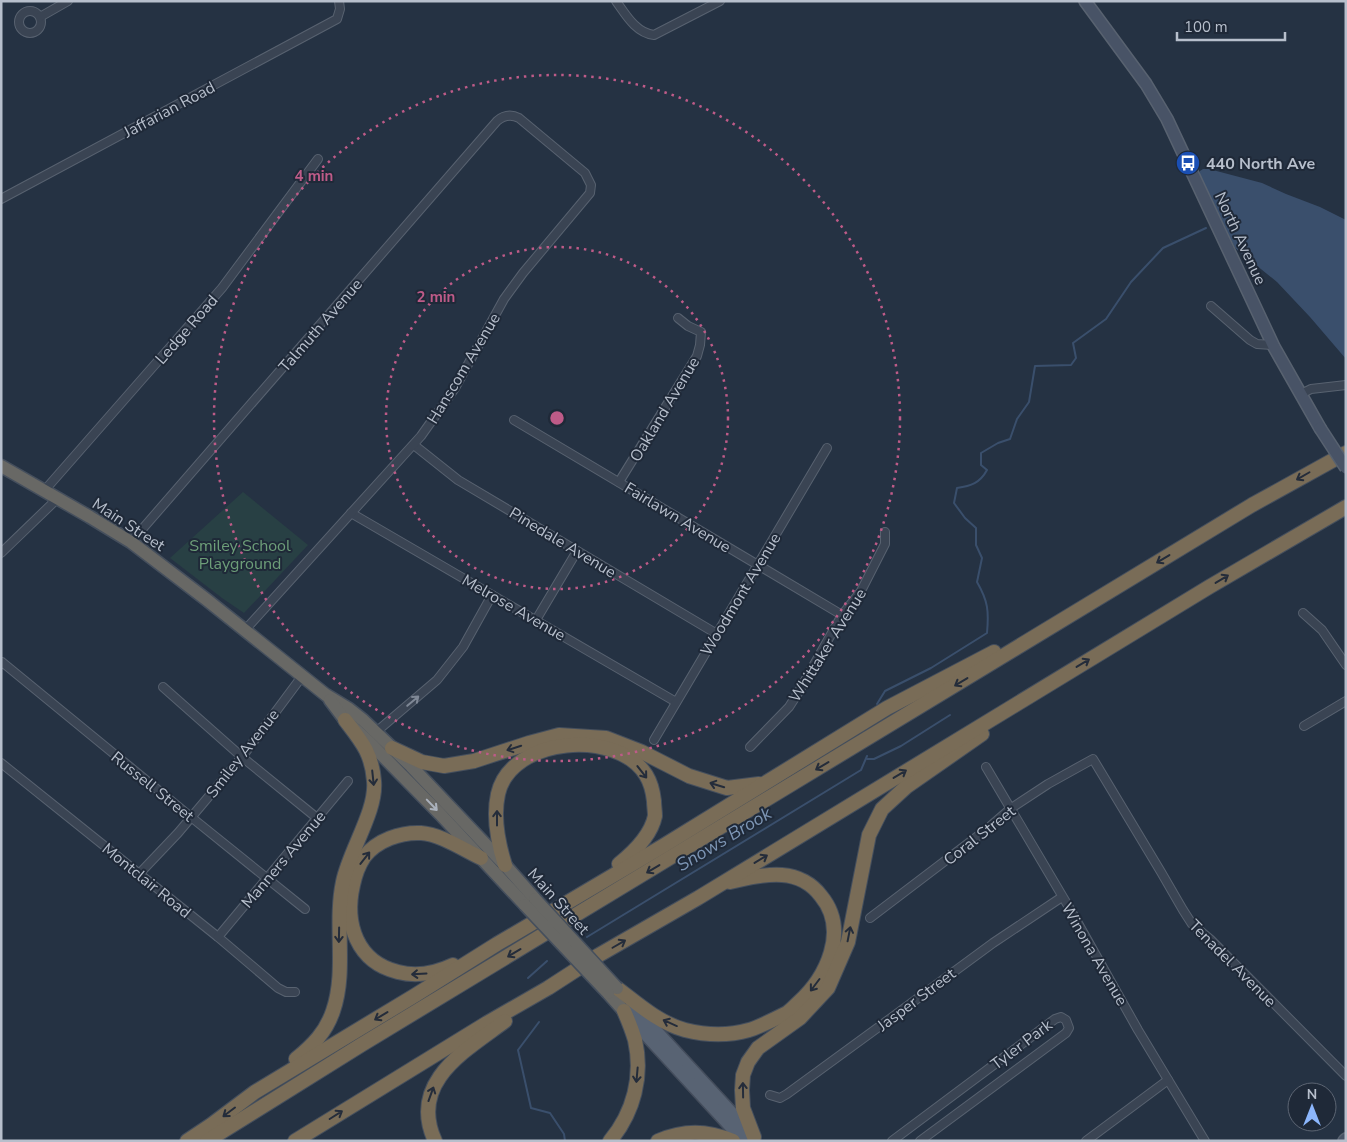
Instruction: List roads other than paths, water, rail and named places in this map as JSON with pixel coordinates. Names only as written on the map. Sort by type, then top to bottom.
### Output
[{"type":"highway","points":[[207,1141],[361,1044],[1252,505],[1346,453]]},
{"type":"highway","name":"Main Street","points":[[1,466],[130,542],[326,694],[349,709],[411,766],[505,865],[530,902]]},
{"type":"highway","points":[[295,1141],[487,1023],[548,988],[598,955],[719,884],[1273,548],[1346,506]]},
{"type":"highway","points":[[255,1092],[496,944],[663,846],[887,708],[940,679],[1077,611]]},
{"type":"highway","points":[[752,1140],[743,1108],[742,1090],[743,1075],[748,1062],[758,1048],[800,1018],[828,988],[848,942],[869,835],[882,810],[906,788],[1064,674]]},
{"type":"highway","name":"Main Street","points":[[326,694],[345,720],[382,754],[481,858],[530,902],[612,991],[624,1011]]},
{"type":"highway","points":[[187,1141],[255,1092],[312,1046],[328,1022],[333,1010],[339,981],[342,886],[349,860],[373,801],[375,782],[368,753],[345,720]]},
{"type":"highway","points":[[392,748],[422,762],[444,766],[474,761],[529,743],[559,736],[606,738],[642,752],[689,776],[727,788],[765,783]]},
{"type":"highway","points":[[505,865],[498,843],[498,794],[511,770],[523,760],[541,750],[560,746],[602,748],[620,753],[635,762],[646,776],[653,791],[655,815],[650,830],[632,853],[593,887]]},
{"type":"highway","points":[[481,858],[436,836],[422,833],[401,834],[379,843],[364,857],[356,872],[351,895],[350,913],[354,932],[362,949],[372,960],[387,970],[403,974],[422,975],[446,968],[496,944]]},
{"type":"highway","points":[[612,991],[654,1017],[684,1029],[717,1034],[749,1030],[787,1012],[807,995],[822,975],[832,954],[834,936],[833,919],[827,902],[816,888],[801,879],[784,875],[762,875],[719,884]]},
{"type":"highway","points":[[434,1141],[429,1125],[428,1101],[430,1093],[439,1077],[453,1061],[548,988]]},
{"type":"highway","points":[[610,1141],[628,1114],[638,1077],[634,1038],[624,1011]]},
{"type":"highway","points":[[658,1141],[666,1137],[688,1132],[707,1132],[732,1141]]},
{"type":"main road","name":"North Avenue","points":[[1085,1],[1146,84],[1167,119],[1273,345],[1320,428],[1346,468]]},
{"type":"main road","name":"Main Street","points":[[612,991],[752,1140]]},
{"type":"main road","name":"Main Street","points":[[624,1011],[752,1140]]},
{"type":"street","points":[[40,17],[68,1]]},
{"type":"street","name":"Jaffarian Road","points":[[1,199],[337,19],[340,9],[339,1]]},
{"type":"street","points":[[616,1],[639,30],[646,34],[654,35],[720,1]]},
{"type":"street","name":"Talmuth Avenue","points":[[130,542],[503,116],[519,118],[581,169],[588,177],[592,187]]},
{"type":"street","name":"Ledge Road","points":[[44,491],[222,288],[318,158]]},
{"type":"street","name":"Hanscom Avenue","points":[[245,630],[414,445],[455,388],[504,299],[523,273],[588,196],[592,187]]},
{"type":"street","points":[[1211,306],[1250,340],[1257,344],[1273,345]]},
{"type":"street","name":"Oakland Avenue","points":[[619,482],[697,356],[701,332],[688,326],[678,318]]},
{"type":"street","points":[[1301,394],[1311,389],[1346,385]]},
{"type":"street","name":"Fairlawn Avenue","points":[[514,420],[842,615]]},
{"type":"street","name":"Pinedale Avenue","points":[[414,445],[458,480],[717,634]]},
{"type":"street","name":"Woodmont Avenue","points":[[654,740],[827,448]]},
{"type":"street","points":[[1,553],[57,499]]},
{"type":"street","name":"Melrose Avenue","points":[[351,514],[676,702]]},
{"type":"street","name":"Whittaker Avenue","points":[[750,747],[789,707],[842,615],[861,591],[885,544],[885,532]]},
{"type":"street","points":[[536,620],[577,551]]},
{"type":"street","points":[[376,732],[437,680],[463,647],[492,595]]},
{"type":"street","points":[[1303,613],[1322,630],[1346,665]]},
{"type":"street","name":"Russell Street","points":[[2,663],[305,909]]},
{"type":"street","name":"Smiley Avenue","points":[[140,874],[242,757],[302,675]]},
{"type":"street","points":[[163,687],[242,757],[317,818]]},
{"type":"street","points":[[1304,726],[1346,702]]},
{"type":"street","name":"Coral Street","points":[[870,918],[987,829],[1010,809],[1048,784],[1093,759]]},
{"type":"street","name":"Tenadel Avenue","points":[[1093,759],[1192,924],[1210,939],[1346,1076]]},
{"type":"street","name":"Montclair Road","points":[[1,763],[218,937],[278,988],[286,992],[295,992]]},
{"type":"street","name":"Winona Avenue","points":[[986,767],[1205,1141]]},
{"type":"street","name":"Manners Avenue","points":[[218,937],[348,781]]},
{"type":"street","name":"Jasper Street","points":[[770,1095],[780,1098],[787,1094],[992,943],[1062,897]]},
{"type":"street","name":"Tyler Park","points":[[892,1141],[1055,1019],[1061,1017],[1066,1020],[1069,1028],[1066,1033],[920,1141]]},
{"type":"street","points":[[1086,1141],[1168,1080]]},
{"type":"water","points":[[1203,169],[1262,183],[1346,220],[1346,359],[1277,282],[1235,248],[1199,174]]},
{"type":"waterway","name":"Snows Brook","points":[[877,704],[885,691],[931,668],[987,633],[987,606],[977,582],[982,558],[976,545],[976,528],[965,518],[954,503],[957,488],[975,483],[987,470],[981,465],[981,453],[998,443],[1010,439],[1017,419],[1029,402],[1035,366],[1071,365],[1076,358],[1073,343],[1106,319],[1131,282],[1163,248],[1206,228]]},
{"type":"waterway","points":[[867,759],[874,759],[901,746],[950,715]]},
{"type":"waterway","name":"Snows Brook","points":[[587,937],[861,770],[867,756]]},
{"type":"waterway","name":"Snows Brook","points":[[528,978],[547,961]]},
{"type":"waterway","name":"Snows Brook","points":[[539,1022],[518,1050],[531,1108],[550,1113],[564,1134],[565,1141]]},
{"type":"place","name":"440 North Ave","points":[[1188,163]]},
{"type":"park label","name":"Smiley School Playground","points":[[240,554]]}]
